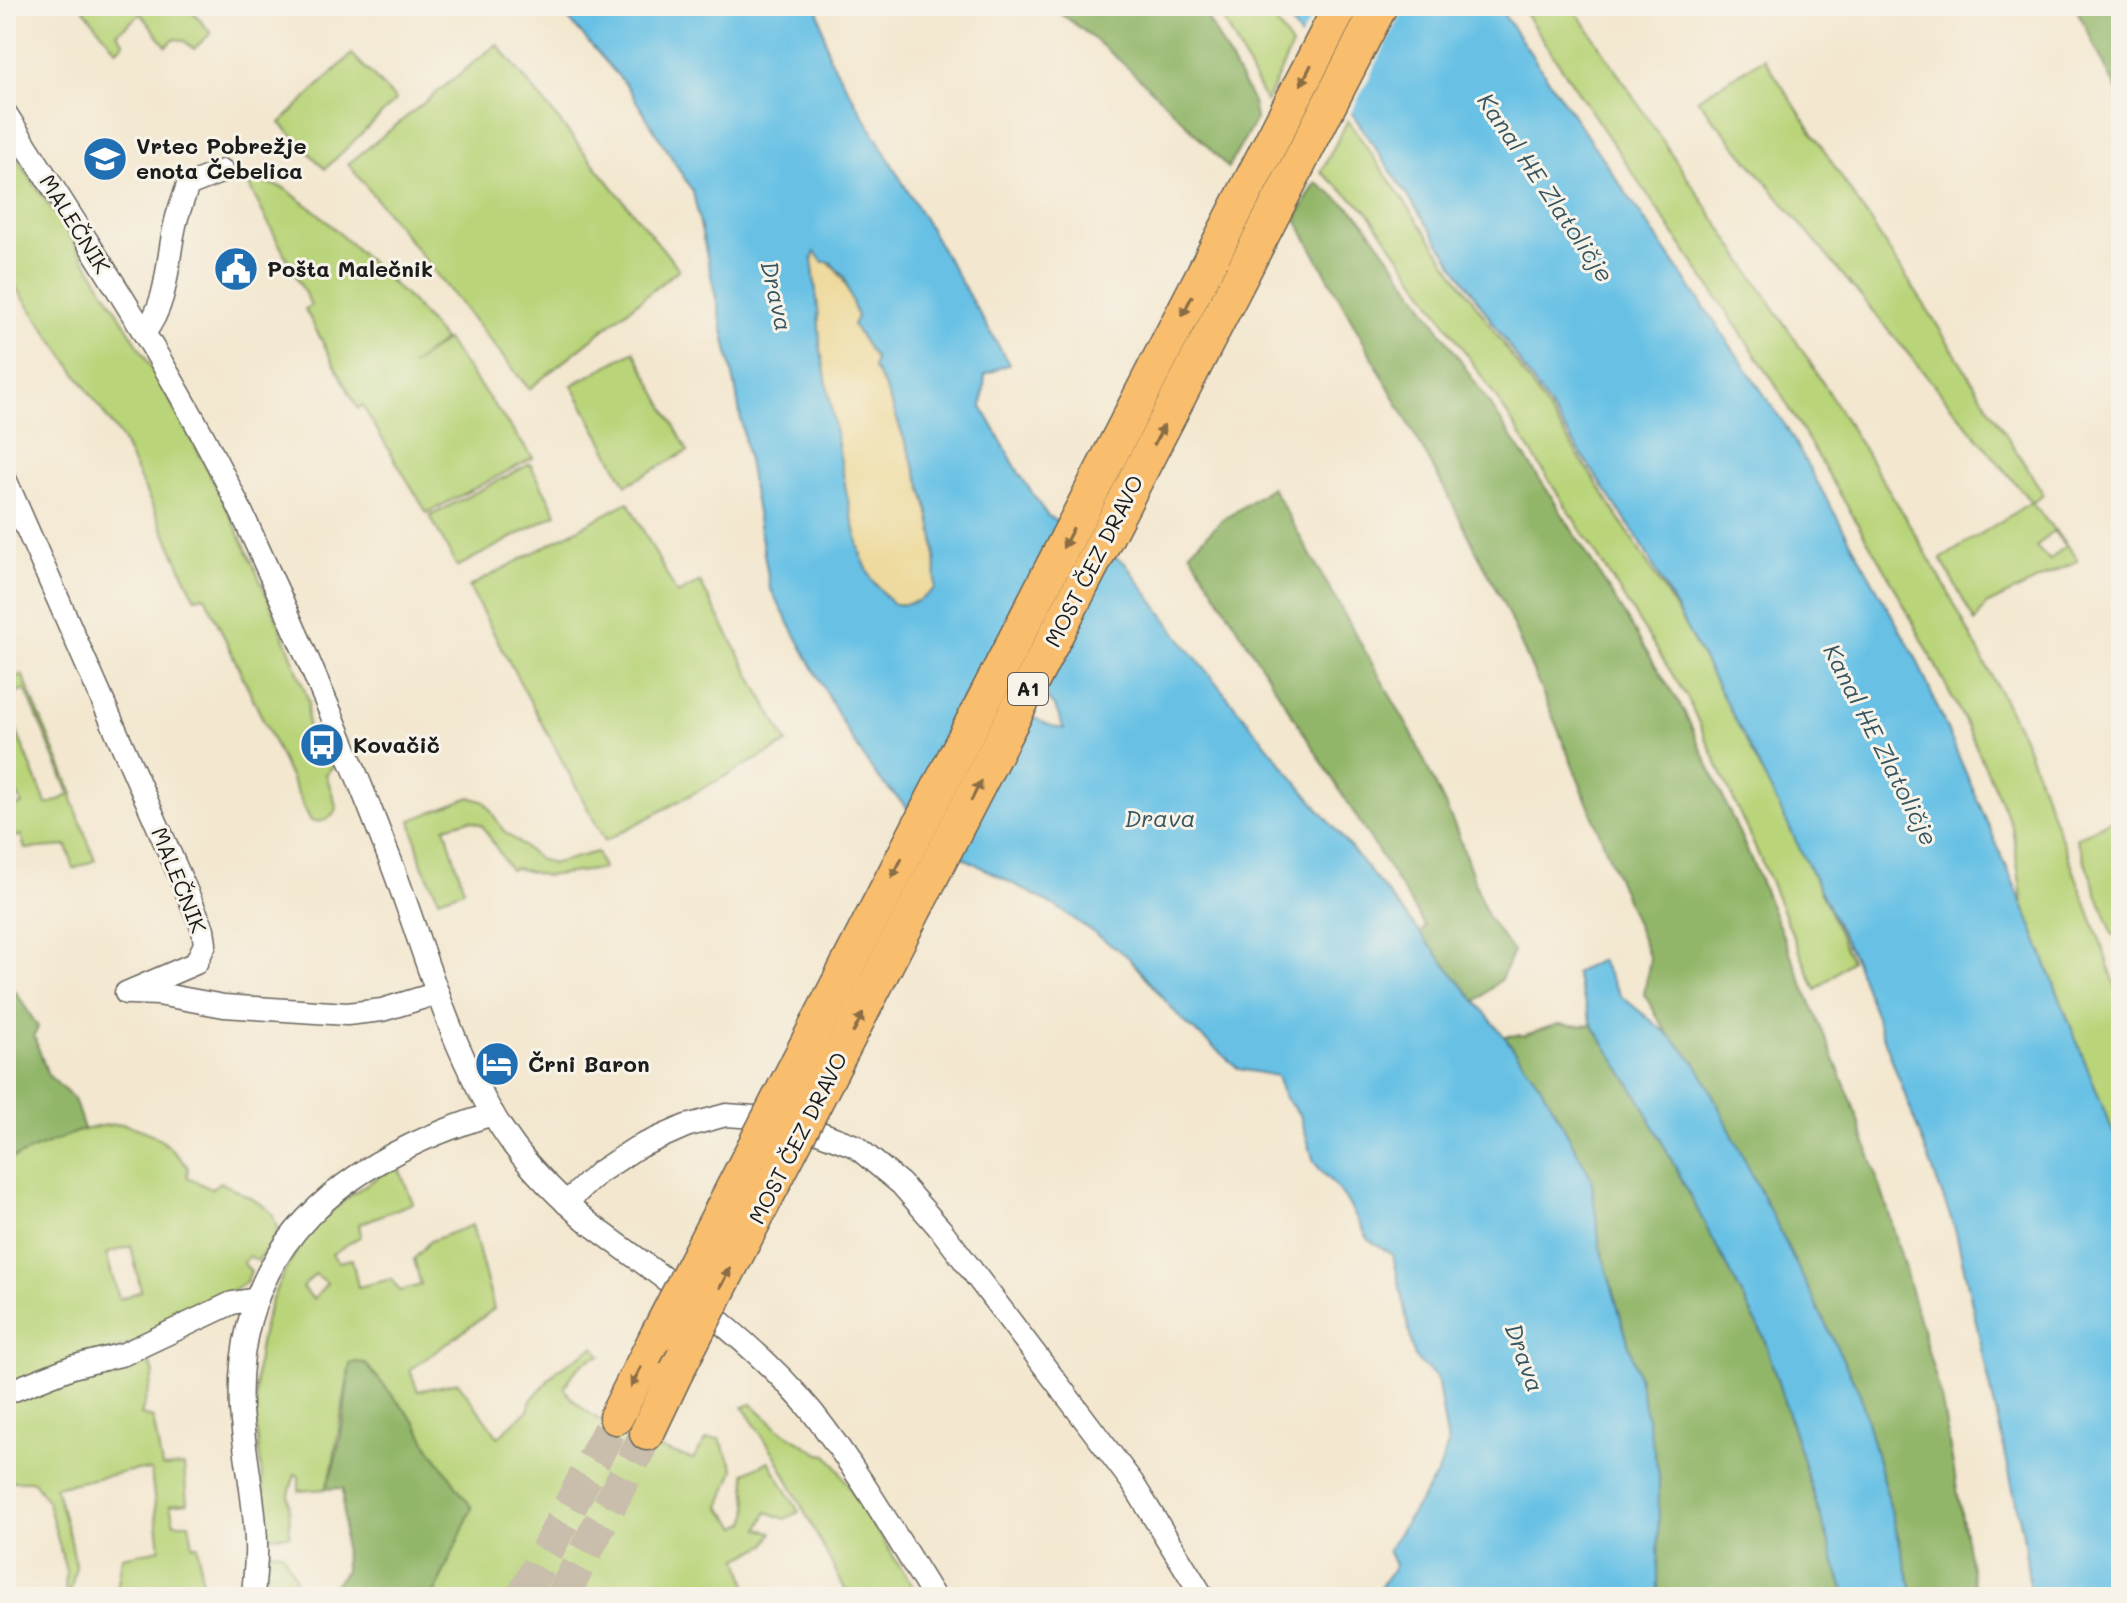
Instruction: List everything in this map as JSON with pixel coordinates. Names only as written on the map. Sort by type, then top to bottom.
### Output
[{"type":"highway","name":"MOST ČEZ DRAVO","points":[[616,1417],[1341,6]]},
{"type":"highway","name":"MOST ČEZ DRAVO","points":[[647,1433],[1380,6]]},
{"type":"street","name":"MALEČNIK","points":[[6,114],[144,333],[200,429],[253,536],[391,863],[463,1058],[493,1114],[533,1169],[566,1203],[738,1337],[792,1389],[869,1493],[934,1597]]},
{"type":"street","points":[[144,333],[155,319],[165,294],[176,222],[188,185],[223,171]]},
{"type":"street","name":"MALEČNIK","points":[[6,481],[203,929],[205,944],[196,963],[126,993],[158,994],[224,1006],[347,1014],[382,1010],[438,993]]},
{"type":"street","points":[[253,1597],[256,1543],[241,1409],[242,1362],[257,1299],[281,1252],[316,1208],[336,1189],[381,1160],[419,1141],[493,1114]]},
{"type":"street","points":[[566,1203],[598,1173],[636,1148],[686,1126],[726,1115],[784,1119],[855,1146],[901,1184],[942,1231],[1132,1482],[1203,1597]]},
{"type":"street","points":[[6,1393],[72,1367],[124,1354],[232,1303],[257,1299]]},
{"type":"green space","points":[[81,6],[188,6],[211,33],[194,49],[183,40],[175,39],[166,46],[141,14],[117,33],[124,43],[116,50]]},
{"type":"green space","points":[[1050,6],[1201,6],[1253,102],[1256,119],[1228,168],[1144,82]]},
{"type":"green space","points":[[1217,6],[1265,6],[1292,46],[1266,102]]},
{"type":"green space","points":[[1520,6],[1571,6],[1585,24],[1808,359],[1946,588],[2023,737],[2121,1002],[2121,1153],[2023,905],[2012,826],[1965,722],[1892,582],[1772,379]]},
{"type":"green space","points":[[2075,6],[2121,6],[2121,99]]},
{"type":"green space","points":[[497,44],[679,269],[529,389],[348,164]]},
{"type":"green space","points":[[352,54],[396,100],[325,169],[280,123]]},
{"type":"green space","points":[[1764,58],[2044,495],[2032,503],[2077,561],[1986,605],[1975,622],[1941,559],[2031,502],[1697,99]],"holes":[[[2053,531],[2065,546],[2050,560],[2036,547]]]},
{"type":"green space","points":[[1348,120],[1576,452],[1684,623],[1734,711],[1790,820],[1851,961],[1816,990],[1688,699],[1509,417],[1411,272],[1367,211],[1321,172]]},
{"type":"green space","points":[[6,143],[137,343],[214,482],[248,553],[309,702],[309,730],[321,751],[335,764],[326,774],[337,809],[326,820],[311,821],[205,596],[195,598],[121,438],[6,273]]},
{"type":"green space","points":[[260,181],[284,188],[318,213],[412,302],[444,340],[411,366],[446,340],[533,458],[427,513],[362,405],[358,409],[305,309],[311,305],[248,184]]},
{"type":"green space","points":[[1316,182],[1358,214],[1414,291],[1551,496],[1685,713],[1754,866],[1852,1102],[1889,1213],[1941,1397],[1976,1597],[1914,1597],[1860,1394],[1695,1062],[1668,1034],[1644,994],[1650,959],[1555,722],[1504,605],[1449,497],[1296,219]]},
{"type":"green space","points":[[634,351],[688,451],[626,485],[572,385]]},
{"type":"green space","points":[[530,464],[557,514],[457,567],[430,516]]},
{"type":"green space","points":[[1272,487],[1411,732],[1456,829],[1487,916],[1513,952],[1501,979],[1476,1002],[1420,934],[1425,926],[1190,552],[1220,522]]},
{"type":"green space","points":[[628,502],[677,594],[700,582],[787,743],[605,841],[469,587]]},
{"type":"green space","points":[[22,674],[73,794],[72,799],[95,860],[74,869],[67,846],[25,849],[21,835],[6,840],[6,811],[22,804],[6,769],[6,706],[47,805],[70,795],[28,695],[24,689],[6,698],[6,682]]},
{"type":"green space","points":[[470,797],[485,802],[504,831],[539,859],[551,864],[597,852],[603,869],[546,876],[515,868],[510,870],[482,825],[470,820],[445,827],[464,890],[439,899],[422,865],[411,820]]},
{"type":"green space","points":[[2121,815],[2121,932],[2113,935],[2076,838]]},
{"type":"green space","points":[[6,992],[16,992],[38,1027],[34,1036],[48,1075],[74,1099],[84,1129],[6,1161]]},
{"type":"green space","points":[[1558,1024],[1592,1024],[1639,1097],[1763,1335],[1846,1597],[1658,1597],[1658,1474],[1638,1376],[1600,1247],[1591,1177],[1543,1089],[1504,1036],[1525,1035]]},
{"type":"green space","points":[[123,1124],[152,1135],[188,1167],[187,1177],[211,1189],[220,1182],[260,1203],[272,1213],[278,1231],[258,1261],[249,1256],[243,1263],[251,1271],[246,1282],[236,1289],[143,1340],[6,1387],[6,1161],[63,1136]],"holes":[[[131,1246],[141,1291],[119,1299],[106,1254]]]},
{"type":"green space","points":[[398,1166],[413,1203],[359,1224],[361,1236],[332,1254],[338,1262],[352,1259],[358,1287],[391,1279],[400,1291],[421,1285],[414,1259],[430,1241],[472,1225],[494,1309],[410,1370],[418,1391],[458,1382],[498,1437],[528,1410],[531,1400],[558,1369],[594,1347],[601,1356],[579,1367],[564,1388],[574,1400],[604,1423],[677,1454],[693,1459],[707,1439],[720,1439],[734,1469],[720,1507],[737,1527],[746,1523],[749,1514],[745,1473],[769,1461],[799,1512],[785,1519],[767,1512],[759,1529],[773,1532],[766,1545],[739,1558],[747,1586],[754,1597],[433,1597],[472,1508],[415,1423],[350,1364],[331,1476],[325,1489],[299,1491],[299,1476],[295,1474],[289,1494],[290,1535],[268,1536],[255,1389],[259,1348],[268,1310],[283,1275],[303,1243],[329,1214],[360,1188]],"holes":[[[315,1274],[327,1283],[314,1299],[302,1288]]]},
{"type":"green space","points":[[144,1352],[154,1372],[141,1415],[153,1418],[162,1467],[184,1466],[187,1503],[170,1505],[174,1523],[189,1523],[193,1545],[198,1545],[203,1597],[116,1597],[122,1557],[160,1549],[151,1471],[135,1470],[55,1487],[76,1567],[69,1597],[65,1597],[66,1571],[48,1503],[34,1481],[6,1481],[6,1401]]},
{"type":"green space","points":[[365,1363],[416,1423],[472,1508],[433,1597],[326,1597],[345,1571],[343,1488],[325,1489],[339,1444],[350,1364]]},
{"type":"green space","points":[[752,1404],[779,1429],[820,1454],[827,1455],[835,1464],[919,1597],[849,1597],[775,1455],[743,1407]]},
{"type":"green space","points":[[268,1551],[282,1552],[294,1574],[300,1597],[265,1597]]},
{"type":"sand","points":[[815,252],[839,273],[847,287],[857,317],[853,325],[875,359],[873,367],[890,401],[928,510],[935,548],[935,589],[921,600],[911,603],[892,604],[872,580],[861,556],[820,345],[812,260]]},
{"type":"water","name":"Drava","points":[[557,6],[820,6],[829,57],[1009,364],[985,375],[982,407],[1019,473],[1047,515],[1125,563],[1186,646],[1504,1036],[1543,1089],[1591,1177],[1600,1247],[1638,1376],[1659,1474],[1658,1597],[1374,1597],[1395,1565],[1388,1550],[1438,1473],[1448,1445],[1437,1378],[1415,1358],[1393,1255],[1369,1240],[1345,1198],[1314,1162],[1300,1115],[1284,1097],[1277,1076],[1239,1069],[1182,1020],[1127,956],[1057,907],[949,850],[877,777],[848,733],[770,588],[735,385],[693,192],[627,86]],"holes":[[[815,252],[844,277],[857,317],[853,325],[875,359],[873,367],[890,400],[928,510],[935,548],[935,588],[911,603],[892,604],[872,580],[861,556],[820,345],[812,260]],[[1008,657],[1055,707],[1064,729],[1033,717],[993,680]]]},
{"type":"water","name":"Kanal HE Zlatoličje","points":[[1280,6],[1498,6],[1785,425],[1916,658],[2023,905],[2121,1153],[2121,1597],[2031,1597],[2023,1534],[1956,1232],[1856,963],[1748,744],[1641,543]]},
{"type":"water","points":[[1600,960],[1621,996],[1668,1034],[1695,1062],[1706,1081],[1860,1394],[1914,1597],[1846,1597],[1763,1335],[1639,1098],[1592,1024],[1575,973]]},
{"type":"pier","points":[[1317,6],[1406,6],[1349,117],[1299,41]]},
{"type":"tunnel","points":[[523,1597],[616,1417]]},
{"type":"tunnel","points":[[562,1597],[647,1433]]},
{"type":"place","name":"Vrtec Pobrežje enota Čebelica","points":[[105,159]]},
{"type":"place","name":"Pošta Malečnik","points":[[236,269]]},
{"type":"place","name":"Kovačič","points":[[322,745]]},
{"type":"place","name":"Črni Baron","points":[[497,1064]]}]
